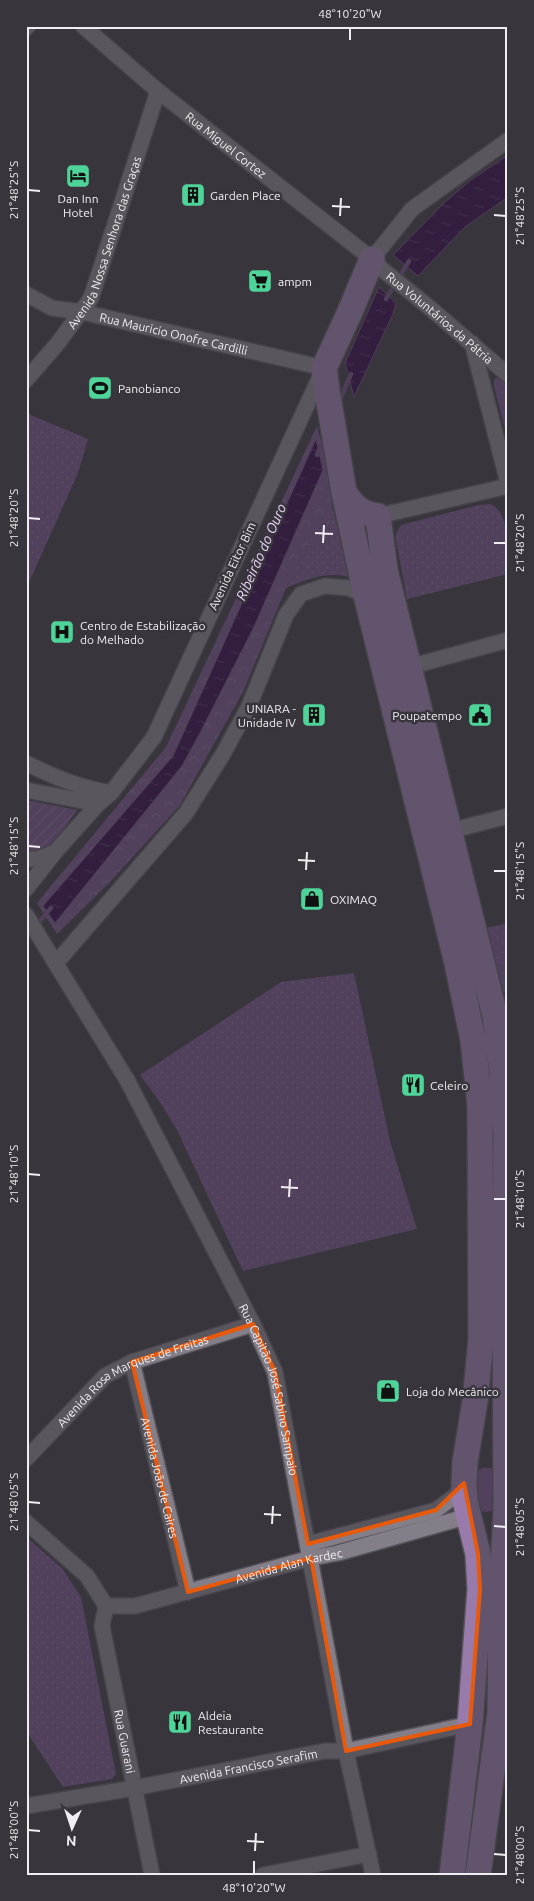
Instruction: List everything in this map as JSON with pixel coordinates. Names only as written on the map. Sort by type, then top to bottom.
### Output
[{"type":"main road","points":[[378,264],[349,314],[325,379],[344,492],[366,595],[457,963],[473,1040],[480,1106],[481,1340],[465,1473],[465,1501],[478,1554],[480,1589],[470,1724],[452,1875]]},
{"type":"main road","points":[[344,492],[350,503],[368,515],[378,516],[385,570],[409,667],[450,831],[502,1014],[502,1072],[507,1136],[504,1712],[478,1875]]},
{"type":"main road","points":[[465,1473],[475,1456],[486,1455],[497,1458],[506,1464]]},
{"type":"main road","points":[[470,1518],[488,1518],[506,1497]]},
{"type":"street","name":"Rua Miguel Cortez","points":[[83,26],[158,91],[378,264]]},
{"type":"street","name":"Avenida Nossa Senhora das Graças","points":[[26,380],[82,312],[91,298],[158,91]]},
{"type":"street","points":[[378,264],[412,209],[508,140]]},
{"type":"street","name":"Rua Voluntários da Pátria","points":[[378,264],[508,375]]},
{"type":"street","name":"Rua Mauricio Onofre Cardilli","points":[[26,294],[52,308],[82,312],[325,379]]},
{"type":"street","points":[[378,516],[508,485],[472,343]]},
{"type":"street","name":"Avenida Eitor Bim","points":[[26,889],[56,851],[98,804],[111,793],[154,737],[325,379]]},
{"type":"street","points":[[56,963],[186,813],[223,754],[249,706],[286,615],[301,594],[325,586],[348,588],[366,595]]},
{"type":"street","points":[[409,667],[508,640]]},
{"type":"street","points":[[26,763],[83,788],[111,793]]},
{"type":"street","points":[[26,790],[98,804]]},
{"type":"street","points":[[450,831],[508,816]]},
{"type":"street","name":"Avenida Eitor Bim","points":[[26,859],[38,859],[56,851]]},
{"type":"street","name":"Rua Capitão José Sabino Sampaio","points":[[26,915],[127,1080],[253,1324],[275,1372],[346,1751],[372,1875]]},
{"type":"street","name":"Avenida Rosa Marques de Freitas","points":[[26,1459],[105,1376],[132,1362],[253,1324]]},
{"type":"street","name":"Avenida João de Caires","points":[[132,1362],[188,1592]]},
{"type":"street","name":"Avenida Alan Kardec","points":[[106,1606],[135,1606],[188,1592],[436,1510],[455,1496],[465,1473]]},
{"type":"street","name":"Avenida Alan Kardec","points":[[309,1551],[338,1553],[458,1519],[470,1518]]},
{"type":"street","points":[[26,1522],[87,1576],[106,1606]]},
{"type":"street","name":"Rua Guarani","points":[[106,1606],[102,1626],[152,1875]]},
{"type":"street","name":"Avenida Francisco Serafim","points":[[26,1806],[134,1788],[325,1751],[346,1751],[470,1724]]},
{"type":"street","points":[[263,1875],[369,1854]]},
{"type":"highlighted area","points":[[253,1324],[275,1372],[308,1544],[436,1510],[464,1483],[478,1554],[480,1589],[470,1724],[346,1751],[311,1558],[188,1592],[132,1362]]},
{"type":"green space","points":[[496,378],[501,379],[508,385],[508,441],[494,386]]},
{"type":"green space","points":[[26,413],[88,439],[78,473],[26,589]]},
{"type":"green space","points":[[317,426],[327,463],[332,506],[328,546],[310,546],[297,566],[243,692],[180,805],[110,882],[57,934],[37,903],[166,747]]},
{"type":"green space","points":[[490,504],[497,508],[505,524],[508,546],[508,574],[407,599],[396,540],[396,534],[401,525],[479,505]]},
{"type":"green space","points":[[332,506],[350,577],[325,575],[286,588],[310,546],[328,545]]},
{"type":"green space","points":[[26,800],[77,810],[56,840],[42,850],[35,852],[26,851]]},
{"type":"green space","points":[[508,923],[508,996],[502,990],[486,928]]},
{"type":"green space","points":[[354,973],[390,1141],[417,1229],[243,1271],[177,1130],[158,1099],[140,1075],[281,982]]},
{"type":"green space","points":[[483,1468],[490,1468],[498,1472],[494,1510],[486,1512],[478,1510],[471,1490],[477,1471]]},
{"type":"green space","points":[[26,1537],[62,1568],[81,1597],[116,1774],[112,1779],[63,1787],[26,1731]]},
{"type":"water","points":[[508,155],[508,197],[465,227],[418,276],[393,255],[445,202],[471,180]]},
{"type":"water","points":[[379,287],[396,303],[393,314],[354,397],[345,363]]},
{"type":"water","points":[[316,439],[323,470],[253,629],[200,733],[182,766],[55,923],[43,906],[173,756]]},
{"type":"waterway","name":"Ribeirão do Ouro","points":[[386,299],[409,261]]},
{"type":"waterway","name":"Ribeirão do Ouro","points":[[339,402],[351,374]]},
{"type":"waterway","name":"Ribeirão do Ouro","points":[[317,455],[325,437]]},
{"type":"waterway","name":"Ribeirão do Ouro","points":[[26,937],[51,908]]},
{"type":"place","name":"Dan Inn Hotel","points":[[78,176]]},
{"type":"place","name":"Garden Place","points":[[193,195]]},
{"type":"place","name":"ampm","points":[[260,281]]},
{"type":"place","name":"Panobianco","points":[[100,388]]},
{"type":"place","name":"Centro de Estabilização do Melhado","points":[[62,632]]},
{"type":"place","name":"UNIARA - Unidade IV","points":[[314,715]]},
{"type":"place","name":"Poupatempo","points":[[480,715]]},
{"type":"place","name":"OXIMAQ","points":[[312,899]]},
{"type":"place","name":"Celeiro","points":[[413,1085]]},
{"type":"place","name":"Loja do Mecânico","points":[[388,1391]]},
{"type":"place","name":"Aldeia Restaurante","points":[[180,1722]]}]
